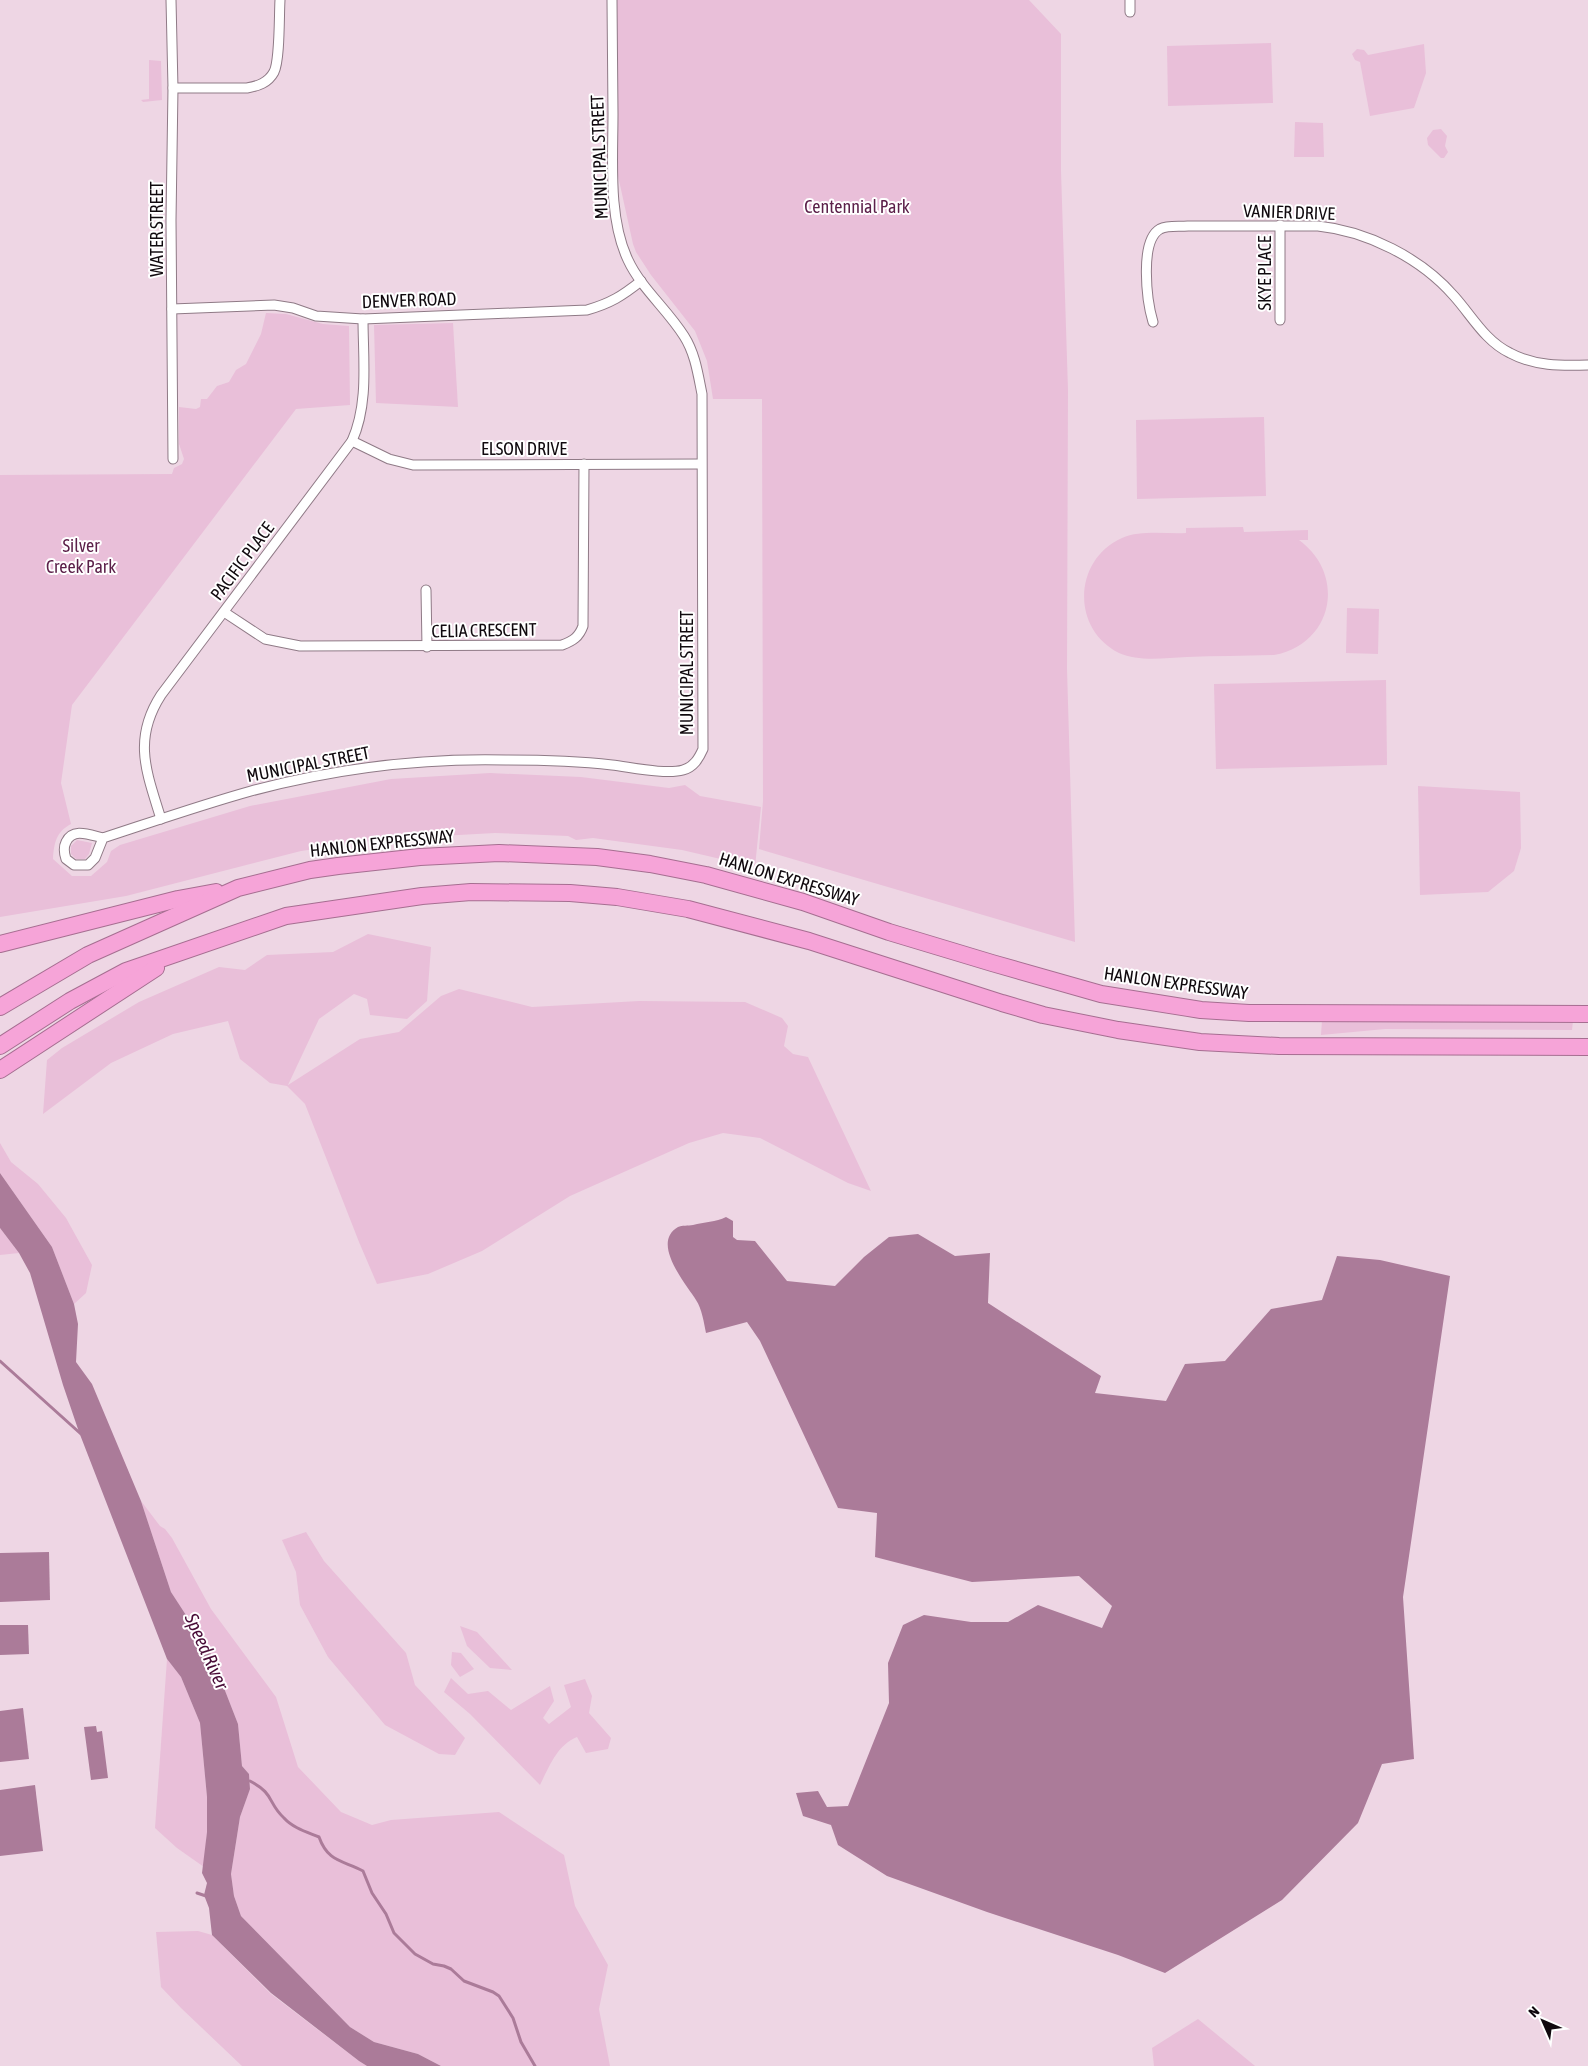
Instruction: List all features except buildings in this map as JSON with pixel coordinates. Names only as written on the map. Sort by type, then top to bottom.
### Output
[{"type":"highway","name":"HANLON EXPRESSWAY","points":[[0,1007],[88,955],[238,888],[310,870],[379,860],[500,853],[597,857],[650,864],[706,875],[803,902],[889,932],[992,963],[1101,994],[1150,1003],[1201,1010],[1248,1013],[1588,1014]]},
{"type":"highway","points":[[0,944],[178,898],[238,888]]},
{"type":"highway","points":[[1,1046],[70,1001],[126,971],[286,916],[422,896],[471,892],[570,892],[617,897],[723,917],[809,941],[1043,1015],[1118,1030],[1200,1042],[1279,1046],[1588,1047]]},
{"type":"highway","points":[[6,1066],[177,955]]},
{"type":"street","name":"WATER STREET","points":[[171,0],[173,88],[173,459]]},
{"type":"street","points":[[173,88],[245,88],[258,86],[268,79],[276,67],[280,0]]},
{"type":"street","name":"MUNICIPAL STREET","points":[[103,838],[95,858],[88,865],[74,865],[66,858],[64,846],[71,836],[84,833],[103,838],[251,791],[378,766],[495,760],[560,761],[682,771],[692,767],[699,758],[703,749],[702,394],[694,358],[685,337],[641,281],[625,252],[619,236],[615,214],[612,157],[612,0]]},
{"type":"street","points":[[1130,0],[1130,12]]},
{"type":"street","name":"SKYE PLACE","points":[[1280,225],[1280,320]]},
{"type":"street","name":"VANIER DRIVE","points":[[1154,322],[1148,306],[1148,242],[1160,230],[1166,227],[1188,226],[1324,226],[1374,240],[1413,262],[1442,283],[1490,340],[1509,353],[1540,364],[1588,365]]},
{"type":"street","name":"DENVER ROAD","points":[[172,308],[274,305],[293,308],[316,316],[363,319],[587,310],[618,299],[641,281]]},
{"type":"street","name":"PACIFIC PLACE","points":[[161,819],[145,764],[144,742],[148,719],[160,695],[352,441],[358,428],[363,404],[363,319]]},
{"type":"street","name":"ELSON DRIVE","points":[[352,441],[389,459],[413,465],[701,464]]},
{"type":"street","name":"CELIA CRESCENT","points":[[224,612],[256,634],[286,645],[426,647],[562,645],[576,638],[583,626],[584,464]]},
{"type":"street","points":[[426,590],[426,647]]},
{"type":"green space","name":"Centennial Park","points":[[615,0],[1029,0],[1061,34],[1061,171],[1068,390],[1067,669],[1075,942],[759,849],[763,801],[762,399],[713,399],[707,361],[695,331],[651,275],[633,244],[609,135]]},
{"type":"green space","points":[[1271,43],[1273,103],[1168,106],[1167,46]]},
{"type":"green space","points":[[1424,44],[1426,73],[1414,108],[1370,116],[1360,62],[1355,60],[1352,54],[1357,49],[1364,50],[1368,55]]},
{"type":"green space","points":[[149,60],[161,61],[162,100],[143,102],[141,100],[149,99]]},
{"type":"green space","points":[[1295,122],[1323,123],[1324,157],[1294,157]]},
{"type":"green space","points":[[1441,129],[1447,136],[1445,146],[1448,152],[1444,158],[1441,158],[1428,145],[1427,138],[1433,130]]},
{"type":"green space","name":"Silver Creek Park","points":[[266,313],[286,314],[323,324],[349,326],[350,405],[296,409],[72,705],[61,783],[71,824],[59,834],[54,848],[53,859],[72,876],[91,876],[107,862],[111,851],[120,845],[250,806],[391,779],[490,773],[581,777],[669,788],[685,785],[700,796],[761,807],[755,867],[682,850],[593,838],[576,840],[568,836],[495,833],[386,839],[301,851],[126,896],[0,917],[0,475],[172,474],[174,468],[182,464],[184,459],[179,444],[179,407],[196,409],[200,407],[201,399],[207,399],[217,386],[229,382],[236,370],[246,364],[261,334]]},
{"type":"green space","points":[[453,323],[458,407],[376,403],[374,325]]},
{"type":"green space","points":[[1264,417],[1266,496],[1137,499],[1136,420]]},
{"type":"green space","points":[[1243,527],[1244,532],[1308,530],[1308,540],[1299,540],[1314,555],[1324,571],[1328,589],[1327,606],[1320,623],[1310,637],[1294,648],[1274,655],[1161,659],[1135,658],[1119,653],[1103,642],[1092,628],[1086,612],[1084,595],[1087,578],[1094,562],[1106,548],[1122,538],[1137,534],[1186,533],[1186,528]]},
{"type":"green space","points":[[1347,608],[1379,609],[1378,654],[1346,653]]},
{"type":"green space","points":[[1386,680],[1387,765],[1216,769],[1214,684]]},
{"type":"green space","points":[[1418,786],[1520,792],[1521,848],[1514,871],[1488,892],[1420,895]]},
{"type":"green space","points":[[77,840],[92,843],[89,854],[85,859],[76,859],[71,854],[71,846]]},
{"type":"green space","points":[[368,934],[431,947],[427,1001],[407,1019],[370,1015],[367,999],[354,994],[319,1019],[288,1085],[360,1039],[399,1032],[441,996],[459,989],[532,1007],[639,1001],[745,1002],[782,1018],[788,1026],[784,1046],[793,1054],[808,1057],[871,1191],[848,1183],[760,1138],[723,1133],[689,1143],[570,1196],[482,1251],[428,1274],[377,1284],[305,1104],[287,1086],[270,1083],[240,1059],[228,1021],[173,1034],[111,1063],[43,1114],[47,1060],[62,1048],[139,1002],[219,967],[245,970],[267,955],[333,952]]},
{"type":"green space","points":[[1322,1020],[1573,1021],[1572,1030],[1385,1029],[1321,1035]]},
{"type":"green space","points":[[0,1143],[11,1162],[38,1184],[66,1218],[92,1265],[86,1293],[74,1304],[52,1247],[0,1173]]},
{"type":"green space","points":[[0,1228],[19,1253],[0,1255]]},
{"type":"green space","points":[[141,1501],[172,1538],[211,1609],[276,1697],[298,1767],[341,1812],[372,1825],[391,1820],[499,1812],[564,1855],[575,1906],[608,1965],[599,2009],[610,2066],[441,2066],[418,2054],[374,2042],[350,2027],[241,1916],[234,1896],[231,1874],[240,1817],[250,1788],[249,1774],[242,1766],[238,1724],[210,1652],[171,1592]]},
{"type":"green space","points":[[306,1532],[324,1561],[406,1653],[415,1685],[465,1738],[455,1755],[439,1754],[385,1725],[328,1657],[300,1605],[296,1572],[282,1540]]},
{"type":"green space","points":[[460,1626],[477,1632],[512,1670],[490,1668],[467,1646]]},
{"type":"green space","points":[[452,1652],[461,1653],[474,1669],[460,1677],[451,1665]]},
{"type":"green space","points":[[167,1659],[181,1677],[200,1723],[207,1797],[204,1867],[177,1848],[155,1828]]},
{"type":"green space","points":[[451,1678],[468,1694],[488,1691],[511,1710],[550,1686],[554,1701],[543,1718],[549,1724],[571,1707],[564,1685],[585,1679],[592,1696],[589,1713],[611,1738],[608,1749],[586,1753],[577,1737],[564,1745],[554,1757],[540,1785],[470,1714],[444,1692]]},
{"type":"green space","points":[[198,1931],[212,1935],[271,1994],[367,2066],[242,2066],[161,1987],[156,1932]]},
{"type":"green space","points":[[1198,2019],[1255,2066],[1154,2066],[1152,2048]]},
{"type":"water","name":"Speed River","points":[[0,1173],[52,1247],[74,1304],[78,1324],[76,1362],[92,1384],[141,1501],[171,1592],[210,1652],[238,1724],[242,1766],[249,1774],[250,1789],[240,1817],[231,1874],[234,1896],[241,1916],[350,2027],[374,2042],[418,2054],[441,2066],[367,2066],[271,1993],[212,1935],[209,1908],[204,1895],[207,1883],[202,1873],[207,1832],[207,1797],[200,1723],[181,1677],[167,1659],[79,1432],[30,1273],[19,1253],[0,1228]]},
{"type":"water","points":[[726,1217],[733,1221],[733,1237],[737,1240],[755,1241],[787,1281],[835,1286],[864,1257],[889,1237],[918,1234],[955,1256],[990,1253],[988,1303],[1101,1376],[1095,1393],[1166,1401],[1185,1364],[1225,1361],[1271,1309],[1322,1300],[1337,1256],[1380,1260],[1450,1276],[1403,1597],[1414,1759],[1382,1764],[1358,1823],[1282,1900],[1165,1973],[1118,1955],[987,1912],[887,1876],[838,1845],[831,1825],[803,1816],[796,1793],[818,1791],[827,1807],[848,1806],[889,1703],[888,1663],[903,1625],[924,1615],[971,1622],[1008,1622],[1038,1605],[1102,1628],[1112,1606],[1079,1576],[972,1582],[875,1557],[877,1513],[838,1508],[760,1341],[747,1322],[706,1333],[698,1304],[673,1264],[668,1243],[670,1234],[681,1226],[714,1221]]},
{"type":"water","points":[[49,1552],[50,1600],[0,1602],[0,1553]]},
{"type":"water","points":[[0,1625],[28,1625],[29,1654],[0,1655]]},
{"type":"water","points":[[23,1708],[29,1759],[0,1762],[0,1711]]},
{"type":"water","points":[[96,1726],[97,1732],[102,1731],[108,1778],[91,1780],[84,1727]]},
{"type":"water","points":[[35,1785],[43,1851],[0,1856],[0,1790]]},
{"type":"waterway","points":[[0,1361],[81,1434]]},
{"type":"waterway","points":[[250,1781],[267,1794],[275,1807],[288,1821],[300,1829],[319,1837],[331,1856],[363,1871],[372,1893],[386,1914],[394,1933],[415,1954],[433,1964],[451,1969],[464,1981],[499,1996],[513,2018],[521,2042],[535,2066]]},
{"type":"waterway","points":[[197,1893],[206,1896]]}]
